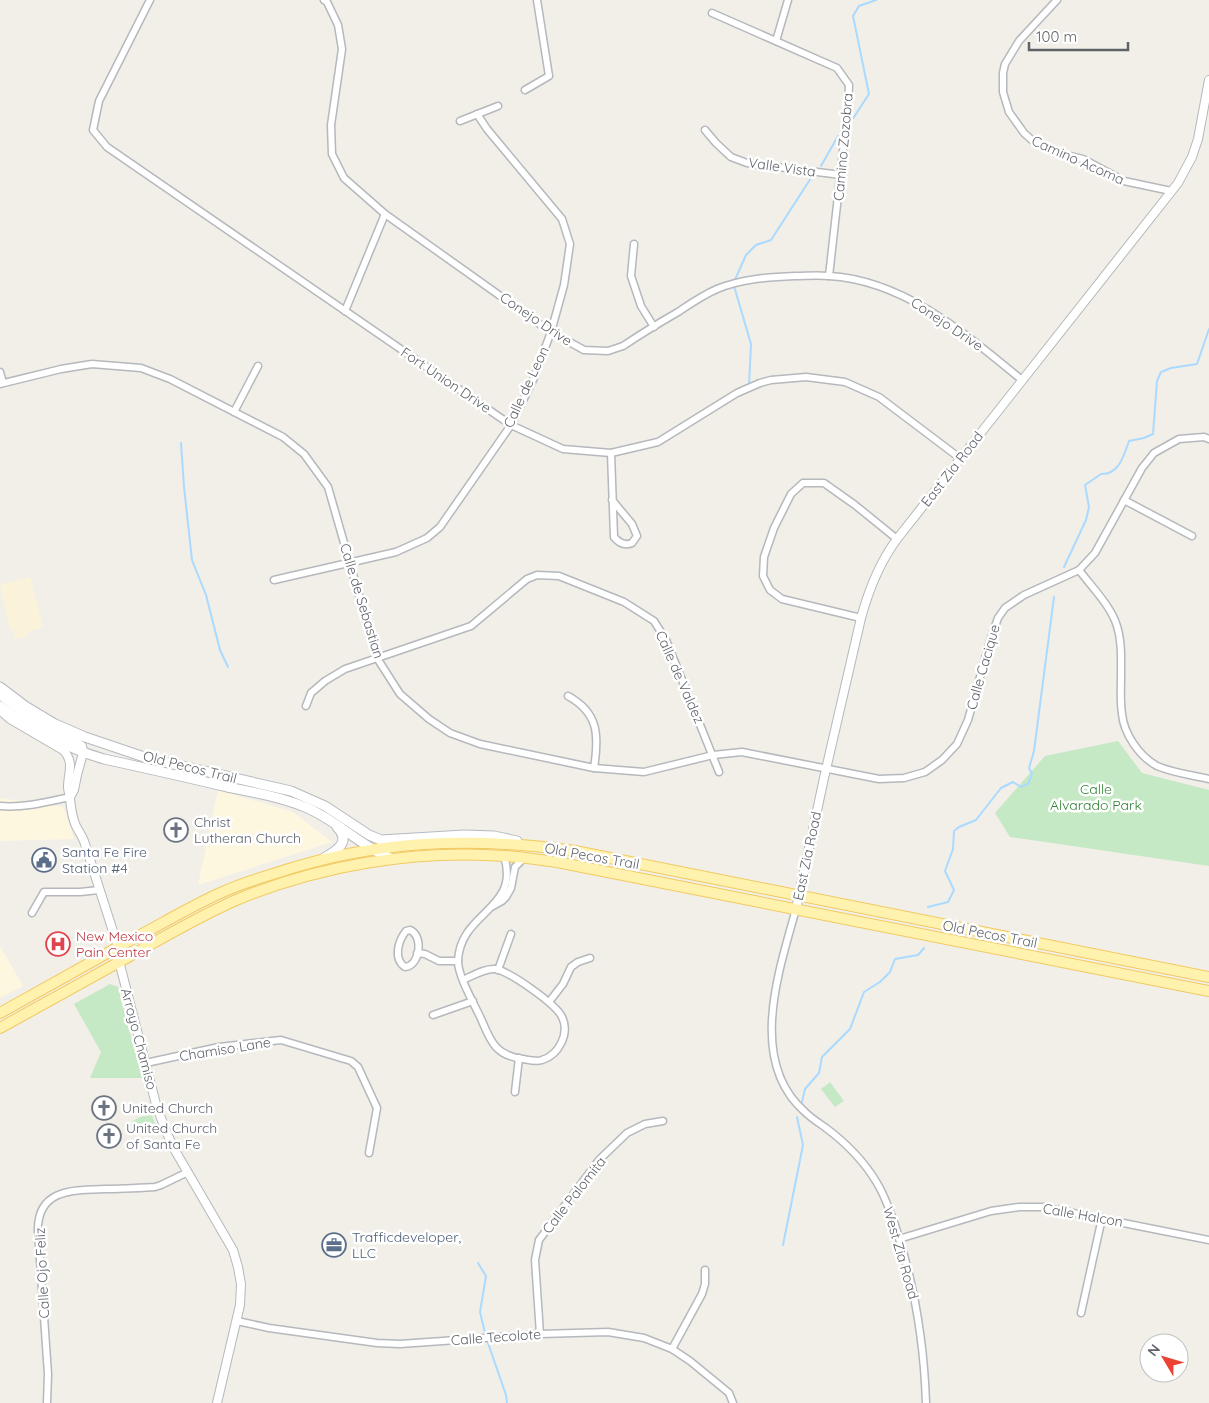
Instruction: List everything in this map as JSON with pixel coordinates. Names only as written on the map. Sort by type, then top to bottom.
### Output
[{"type":"main road","name":"Old Pecos Trail","points":[[0,687],[55,724],[85,737],[147,758],[296,793],[325,806],[369,835],[381,840],[464,835],[494,836],[1209,977]]},
{"type":"main road","name":"Old Pecos Trail","points":[[0,708],[27,725],[83,752],[104,759],[282,799],[304,807],[325,818],[381,855],[395,859],[443,856],[504,856],[558,862],[1209,991]]},
{"type":"main road","points":[[322,859],[338,850],[343,839],[340,830],[325,818]]},
{"type":"main road","points":[[0,1013],[216,895],[261,878],[322,859],[371,849],[443,842],[539,846]]},
{"type":"main road","points":[[504,856],[514,849],[575,852]]},
{"type":"main road","points":[[0,1028],[192,921],[234,901],[304,877],[336,869],[395,859]]},
{"type":"street","name":"Fort Union Drive","points":[[150,0],[99,101],[93,130],[107,147],[511,425],[563,449],[611,453],[658,442],[725,400],[755,385],[771,380],[806,377],[845,382],[879,397],[961,459]]},
{"type":"street","name":"Conejo Drive","points":[[324,0],[338,25],[342,49],[331,125],[332,154],[344,178],[385,214],[551,332],[584,350],[608,351],[623,346],[719,288],[751,280],[776,277],[829,276],[886,288],[910,299],[972,340],[1022,380]]},
{"type":"street","points":[[524,90],[549,76],[537,0]]},
{"type":"street","points":[[776,41],[788,0]]},
{"type":"street","name":"Camino Acoma","points":[[1057,0],[1018,41],[1006,64],[1003,73],[1003,92],[1008,112],[1024,133],[1034,142],[1054,152],[1083,160],[1124,181],[1171,191]]},
{"type":"street","name":"Camino Zozobra","points":[[712,13],[837,68],[849,85],[829,276]]},
{"type":"street","name":"East Zia Road","points":[[796,908],[826,768],[872,581],[897,539],[1184,174],[1196,149],[1209,80]]},
{"type":"street","points":[[460,121],[498,106]]},
{"type":"street","name":"Calle de Leon","points":[[274,580],[396,552],[427,538],[440,527],[511,425],[533,380],[551,332],[564,285],[570,244],[562,219],[487,129],[477,114]]},
{"type":"street","name":"Valle Vista","points":[[705,130],[731,157],[747,164],[841,175]]},
{"type":"street","points":[[345,311],[385,214]]},
{"type":"street","points":[[634,244],[631,276],[641,306],[654,326]]},
{"type":"street","name":"Calle de Sebastian","points":[[1,384],[61,368],[92,364],[141,368],[170,379],[283,437],[304,454],[328,487],[377,658],[400,694],[429,720],[450,733],[480,744],[594,768],[644,772],[713,755],[742,752],[826,768]]},
{"type":"street","points":[[234,412],[258,366]]},
{"type":"street","points":[[0,372],[1,384]]},
{"type":"street","name":"Calle Cacique","points":[[826,768],[879,779],[904,778],[925,772],[940,762],[957,744],[968,720],[990,641],[998,618],[1005,608],[1024,595],[1079,570],[1095,553],[1142,468],[1154,453],[1179,439],[1209,438]]},
{"type":"street","points":[[611,453],[612,500],[614,537],[623,544],[632,543],[637,536],[635,527],[612,500]]},
{"type":"street","points":[[862,618],[782,599],[770,590],[763,576],[764,557],[774,528],[791,494],[803,483],[824,483],[897,539]]},
{"type":"street","points":[[1124,500],[1192,536]]},
{"type":"street","points":[[1079,570],[1112,614],[1117,626],[1121,651],[1122,715],[1132,743],[1156,765],[1175,772],[1209,779]]},
{"type":"street","name":"Calle de Valdez","points":[[306,706],[311,693],[325,681],[345,669],[471,626],[527,579],[538,575],[559,576],[624,602],[654,622],[666,640],[720,772]]},
{"type":"street","points":[[0,695],[34,720],[78,743],[82,746],[83,752]]},
{"type":"street","points":[[568,696],[580,703],[595,724],[597,746],[594,768]]},
{"type":"street","points":[[0,708],[10,719],[60,748],[69,757],[71,765],[68,789],[70,797],[14,807],[0,806]]},
{"type":"street","name":"Arroyo Chamiso","points":[[83,752],[74,790],[70,797],[71,808],[75,823],[82,836],[118,948],[119,962],[157,1108],[167,1133],[236,1258],[241,1284],[240,1305],[217,1403]]},
{"type":"street","points":[[463,980],[486,970],[498,970],[509,974],[549,1002],[558,1010],[564,1021],[564,1037],[557,1050],[544,1059],[536,1061],[506,1055],[496,1048],[460,974],[458,961],[466,933],[502,894],[506,886],[507,871],[504,856]]},
{"type":"street","points":[[490,908],[502,901],[506,896],[511,888],[514,867],[524,858]]},
{"type":"street","points":[[32,913],[44,892],[99,890]]},
{"type":"street","name":"West Zia Road","points":[[796,908],[773,1001],[772,1034],[776,1066],[785,1087],[794,1101],[811,1117],[844,1142],[871,1173],[884,1196],[900,1239],[909,1272],[923,1356],[926,1403]]},
{"type":"street","points":[[406,931],[412,931],[417,937],[418,952],[414,963],[407,968],[401,965],[398,960],[398,954],[400,943],[406,931]]},
{"type":"street","points":[[498,970],[511,934]]},
{"type":"street","points":[[418,952],[439,961],[458,961]]},
{"type":"street","points":[[549,1002],[563,984],[571,967],[578,962],[590,958]]},
{"type":"street","points":[[433,1015],[473,1002]]},
{"type":"street","name":"Chamiso Lane","points":[[146,1063],[219,1047],[281,1040],[351,1061],[358,1067],[377,1108],[370,1153]]},
{"type":"street","points":[[515,1092],[519,1058]]},
{"type":"street","name":"Calle Palomita","points":[[540,1334],[535,1260],[539,1240],[599,1160],[627,1133],[645,1124],[663,1121]]},
{"type":"street","name":"Calle Ojo Feliz","points":[[48,1403],[48,1374],[38,1224],[42,1210],[54,1197],[68,1191],[155,1187],[175,1180],[188,1172]]},
{"type":"street","name":"Calle Halcon","points":[[900,1239],[991,1211],[1042,1207],[1209,1240]]},
{"type":"street","points":[[1081,1313],[1102,1218]]},
{"type":"street","points":[[672,1349],[702,1294],[705,1284],[705,1270]]},
{"type":"street","name":"Calle Tecolote","points":[[237,1321],[269,1328],[377,1343],[400,1344],[540,1334],[608,1332],[644,1338],[672,1349],[729,1393],[733,1403]]},
{"type":"shaded area","points":[[218,790],[293,812],[332,842],[198,885]]},
{"type":"shaded area","points":[[0,798],[63,807],[74,839],[0,841]]},
{"type":"shaded area","points":[[0,946],[23,986],[0,998]]},
{"type":"green space","name":"Calle Alvarado Park","points":[[1118,741],[1142,773],[1209,790],[1209,866],[1010,837],[995,813],[1045,756]]},
{"type":"green space","points":[[110,984],[118,987],[142,1078],[90,1078],[101,1052],[74,1004]]},
{"type":"green space","points":[[830,1082],[844,1101],[835,1107],[821,1089]]},
{"type":"green space","points":[[152,1115],[157,1130],[142,1134],[126,1130],[136,1119]]},
{"type":"sand","points":[[30,577],[43,627],[27,632],[28,636],[15,639],[13,630],[11,631],[10,629],[0,585]]},
{"type":"waterway","points":[[852,120],[869,94],[853,16],[859,6],[876,0]]},
{"type":"waterway","points":[[821,166],[838,136]]},
{"type":"waterway","points":[[734,282],[746,255],[756,245],[771,240],[811,178]]},
{"type":"waterway","points":[[734,286],[751,344],[749,386]]},
{"type":"waterway","points":[[1064,567],[1086,520],[1089,507],[1085,485],[1101,474],[1116,468],[1123,458],[1129,441],[1153,434],[1157,381],[1161,372],[1171,368],[1197,364],[1209,329]]},
{"type":"waterway","points":[[181,443],[192,560],[206,595],[220,650],[228,667]]},
{"type":"waterway","points":[[928,907],[948,902],[954,890],[945,871],[953,849],[954,831],[976,820],[1001,788],[1013,782],[1021,787],[1028,784],[1032,774],[1029,768],[1034,751],[1054,597]]},
{"type":"waterway","points":[[802,1102],[805,1089],[819,1073],[822,1057],[850,1029],[864,992],[880,982],[890,972],[895,959],[918,955],[924,948]]},
{"type":"waterway","points":[[783,1245],[803,1145],[797,1117]]},
{"type":"waterway","points":[[478,1263],[486,1276],[480,1312],[485,1333]]},
{"type":"waterway","points":[[488,1343],[507,1403]]},
{"type":"place","name":"Christ Lutheran Church","points":[[176,830]]},
{"type":"place","name":"Santa Fe Fire Station #4","points":[[44,860]]},
{"type":"place","name":"New Mexico Pain Center","points":[[58,944]]},
{"type":"place","name":"United Church","points":[[104,1108]]},
{"type":"place","name":"United Church of Santa Fe","points":[[109,1136]]},
{"type":"place","name":"Trafficdeveloper, LLC","points":[[334,1245]]}]
